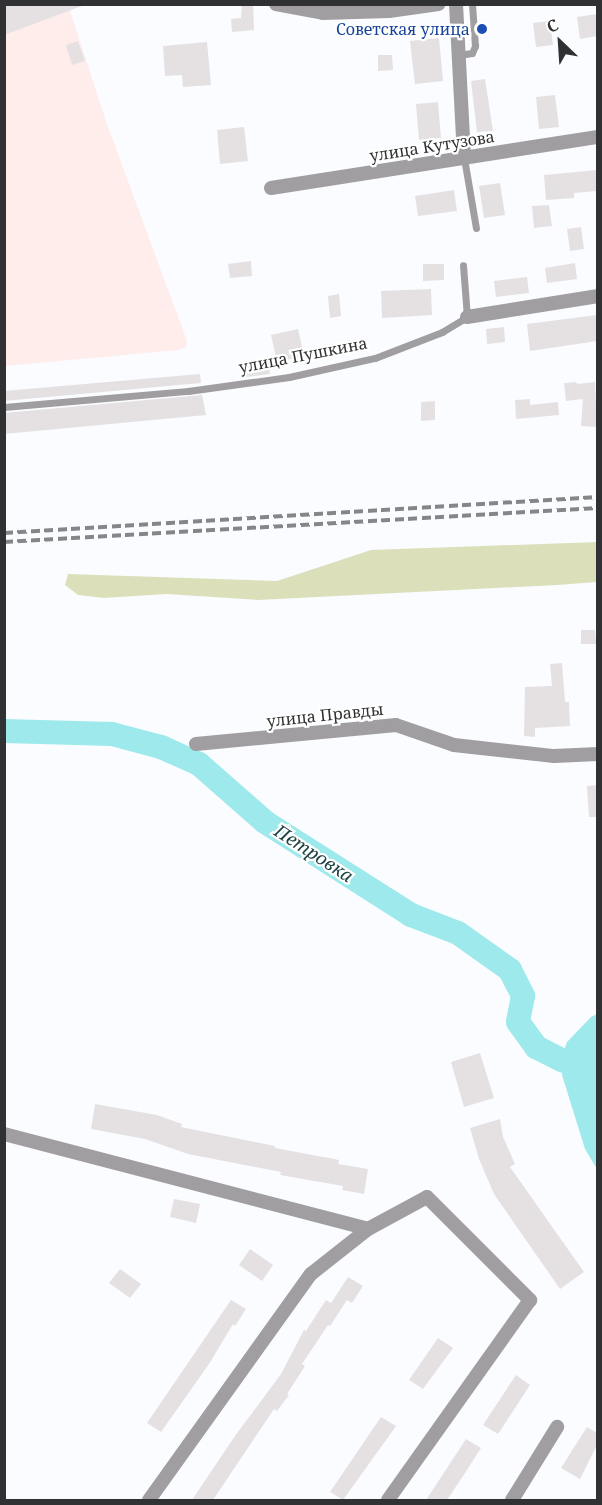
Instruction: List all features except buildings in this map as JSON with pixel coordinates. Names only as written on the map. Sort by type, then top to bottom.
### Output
[{"type":"street","points":[[276,4],[323,13],[389,11],[439,4]]},
{"type":"street","points":[[456,4],[464,158]]},
{"type":"street","name":"улица Кутузова","points":[[272,188],[597,137]]},
{"type":"street","name":"улица Пушкина","points":[[468,317],[597,296]]},
{"type":"street","name":"улица Правды","points":[[196,744],[396,725],[454,745],[554,756],[597,754]]},
{"type":"street","points":[[4,1134],[368,1229]]},
{"type":"street","points":[[149,1500],[311,1274],[368,1229],[427,1197],[530,1300],[388,1500]]},
{"type":"street","points":[[512,1500],[557,1427]]},
{"type":"lane","points":[[459,56],[472,52],[474,46],[472,4]]},
{"type":"lane","points":[[464,158],[476,228]]},
{"type":"lane","points":[[463,265],[468,317]]},
{"type":"lane","name":"улица Пушкина","points":[[4,407],[188,391],[338,369],[401,350],[442,332],[468,317]]},
{"type":"shaded area","points":[[5,5],[68,5],[108,127],[187,341],[186,347],[178,350],[5,366]]},
{"type":"green space","points":[[597,542],[597,582],[258,600],[166,594],[104,598],[78,595],[65,585],[68,574],[277,581],[371,550]]},
{"type":"water","points":[[597,1014],[597,1169],[585,1149],[562,1075],[563,1053],[567,1042],[591,1017]]},
{"type":"waterway","name":"Петровка","points":[[4,731],[112,734],[161,747],[199,764],[265,822],[411,915],[458,933],[510,970],[523,996],[518,1022],[536,1047],[563,1061]]},
{"type":"railway","points":[[4,533],[598,497]]},
{"type":"railway","points":[[4,542],[598,508]]},
{"type":"place","name":"Советская улица","points":[[482,29]]}]
